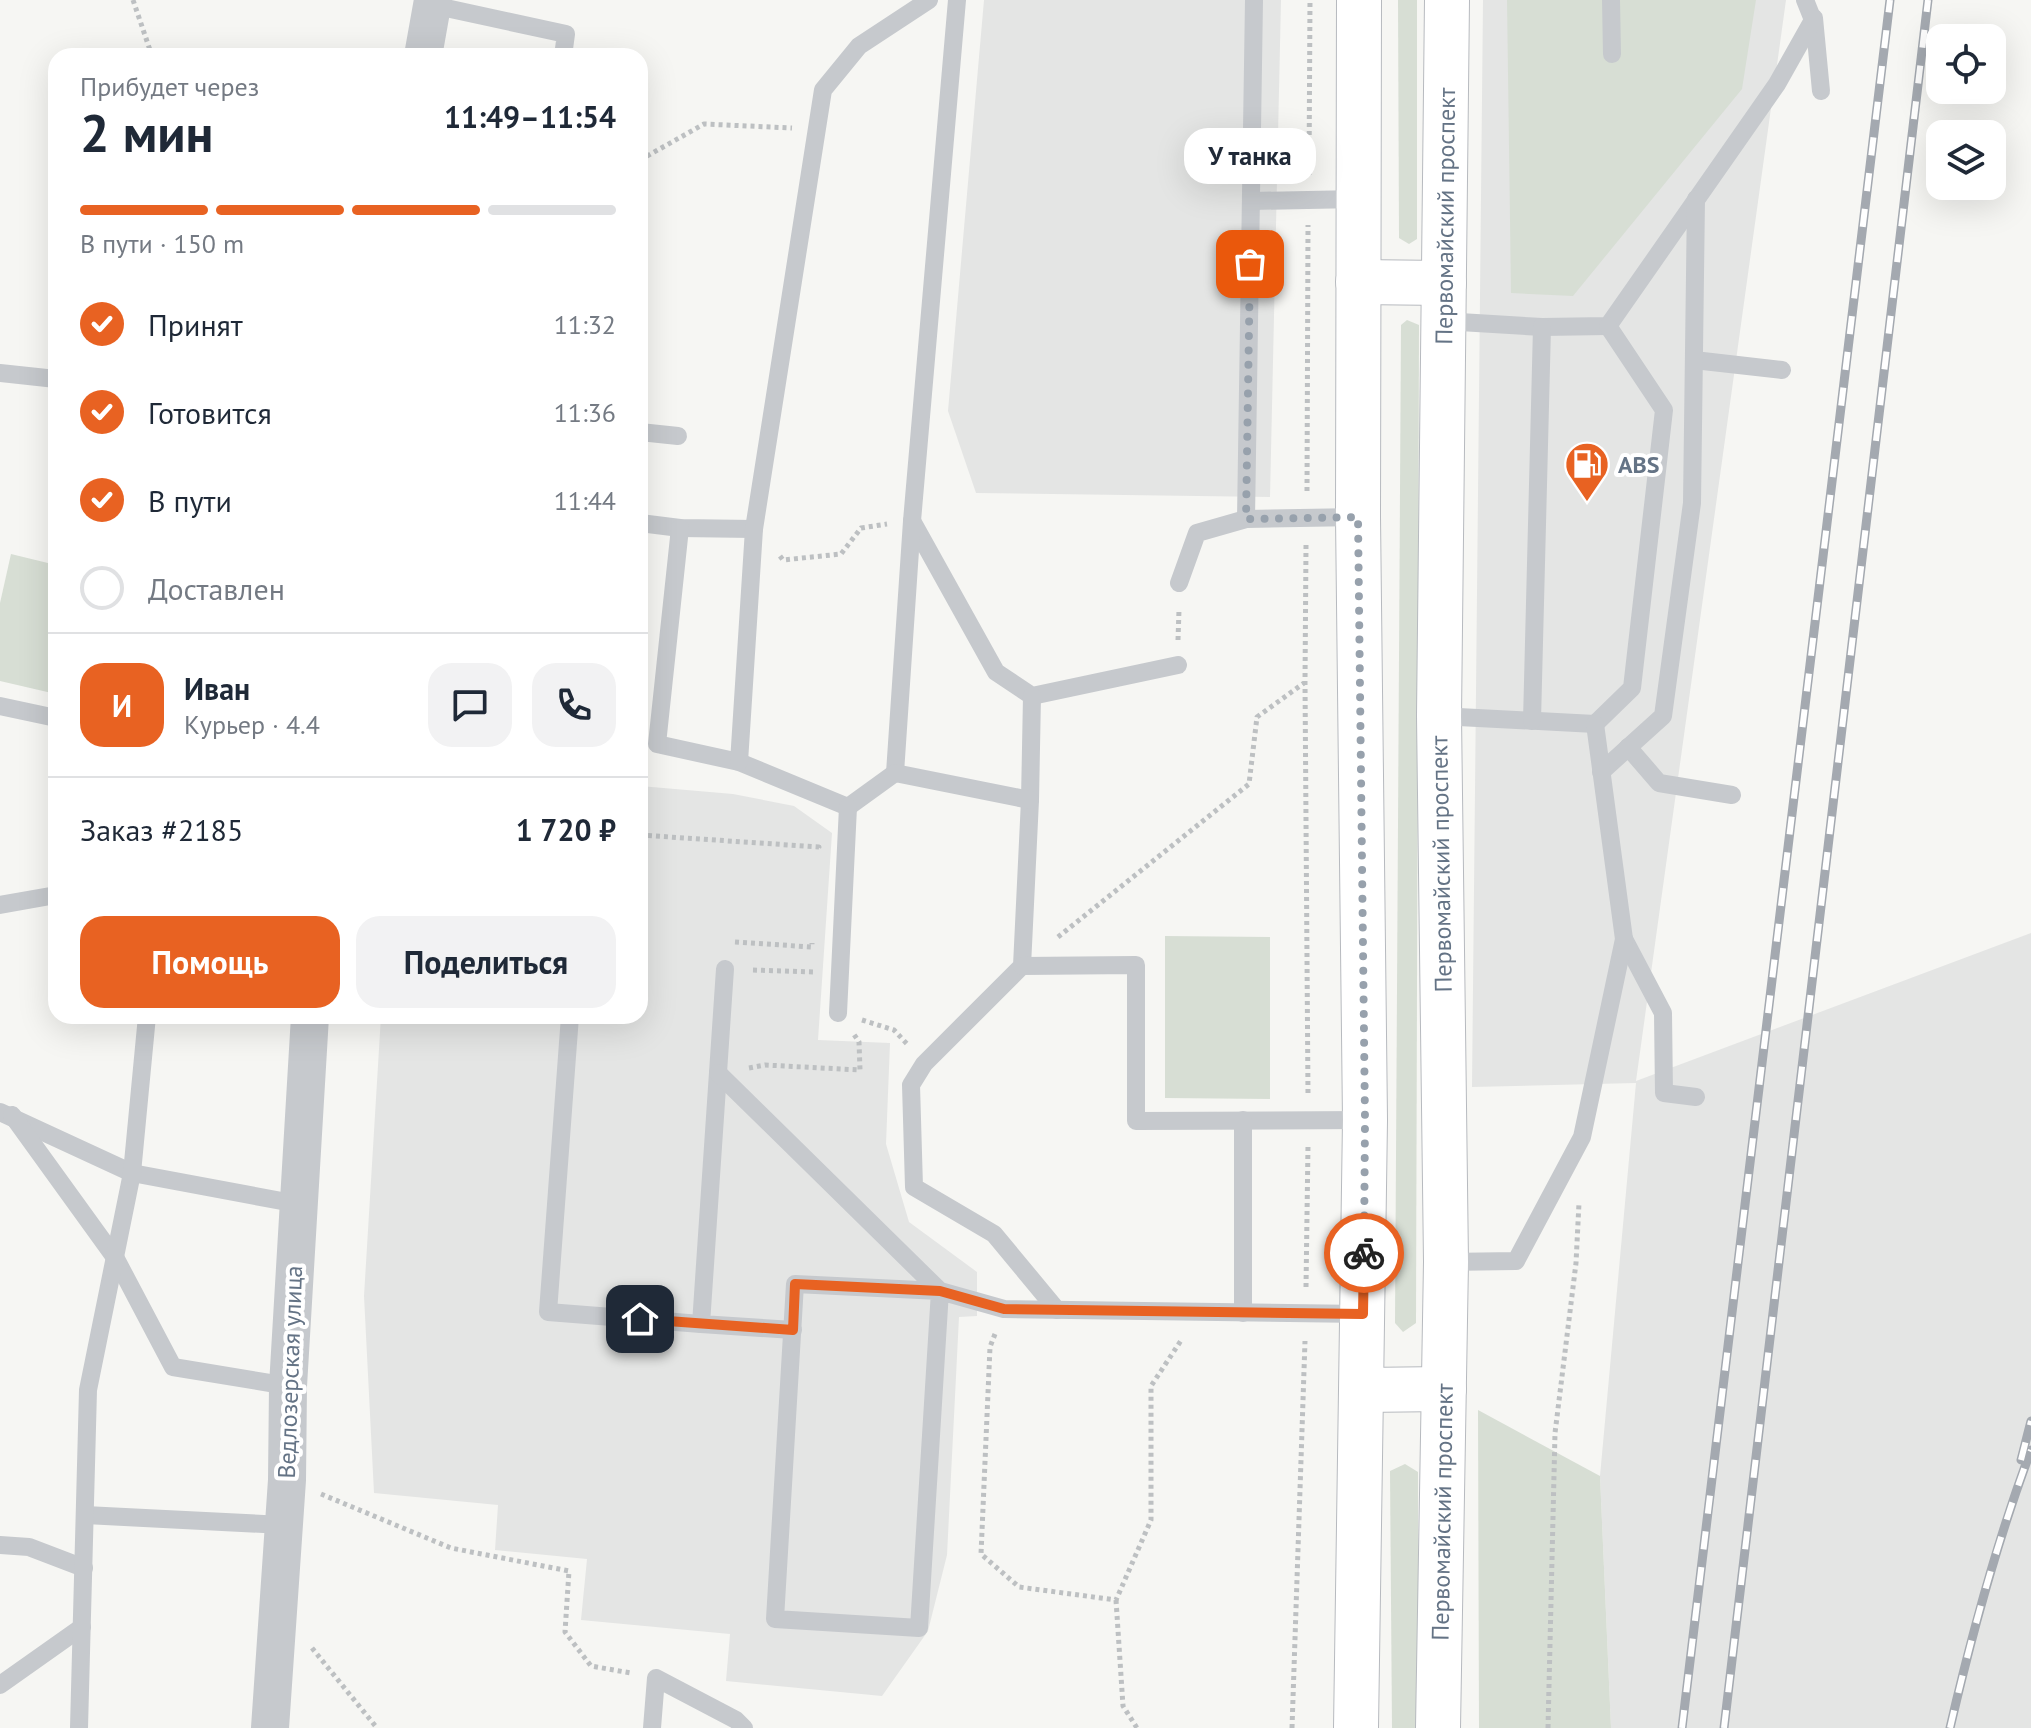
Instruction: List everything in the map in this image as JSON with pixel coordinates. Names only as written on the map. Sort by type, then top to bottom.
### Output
[{"type":"main road","points":[[1356,1728],[1365,1120],[1358,517],[1359,0]]},
{"type":"main road","name":"Первомайский проспект","points":[[1438,1728],[1446,1262],[1439,716],[1447,0]]},
{"type":"main road","points":[[1358,282],[1444,302]]},
{"type":"main road","points":[[1363,1390],[1444,1389]]},
{"type":"street","points":[[417,48],[432,3]]},
{"type":"street","name":"Ведлозерская улица","points":[[270,1728],[287,1480],[288,1386],[309,1024]]},
{"type":"lane","points":[[739,762],[754,529],[823,90],[859,46],[929,0]]},
{"type":"lane","points":[[895,773],[912,521],[957,0]]},
{"type":"lane","points":[[1246,519],[1254,0]]},
{"type":"lane","points":[[1611,0],[1612,54]]},
{"type":"lane","points":[[1805,0],[1813,20],[1821,91]]},
{"type":"lane","points":[[1608,326],[1777,84],[1813,20],[1817,0]]},
{"type":"lane","points":[[432,3],[566,34],[564,48]]},
{"type":"lane","points":[[1251,201],[1358,199]]},
{"type":"lane","points":[[1601,772],[1663,716],[1692,503],[1696,199]]},
{"type":"lane","points":[[1444,302],[1542,327],[1608,326]]},
{"type":"lane","points":[[1439,716],[1595,724],[1632,688],[1664,410],[1608,326]]},
{"type":"lane","points":[[1532,721],[1542,327]]},
{"type":"lane","points":[[1694,360],[1782,370]]},
{"type":"lane","points":[[0,373],[48,378]]},
{"type":"lane","points":[[648,433],[678,436]]},
{"type":"lane","points":[[1179,583],[1197,533],[1246,519],[1358,517]]},
{"type":"lane","points":[[912,521],[996,672],[1032,696],[1178,665]]},
{"type":"lane","points":[[648,524],[680,528],[754,529]]},
{"type":"lane","points":[[680,528],[657,744],[739,762],[848,807]]},
{"type":"lane","points":[[1032,696],[1022,966],[924,1064],[911,1085],[914,1187],[994,1234],[1057,1310]]},
{"type":"lane","points":[[0,706],[48,716]]},
{"type":"lane","points":[[1446,1262],[1516,1261],[1582,1137],[1624,939],[1595,724]]},
{"type":"lane","points":[[1628,747],[1659,783],[1732,795]]},
{"type":"lane","points":[[848,807],[895,773],[1030,800]]},
{"type":"lane","points":[[838,1013],[848,807]]},
{"type":"lane","points":[[0,905],[48,896]]},
{"type":"lane","points":[[1624,939],[1663,1013],[1664,1093],[1696,1097]]},
{"type":"lane","points":[[1022,966],[1136,965],[1136,1121],[1365,1120]]},
{"type":"lane","points":[[701,1324],[725,969]]},
{"type":"lane","points":[[79,1728],[88,1390],[132,1173],[146,1024]]},
{"type":"lane","points":[[569,1024],[548,1312],[793,1330]]},
{"type":"lane","points":[[718,1073],[940,1291],[919,1628],[775,1619],[795,1284],[940,1291],[1004,1309],[1363,1314]]},
{"type":"lane","points":[[6,1113],[132,1173],[298,1204]]},
{"type":"lane","points":[[6,1113],[116,1259],[173,1367],[288,1386]]},
{"type":"lane","points":[[1243,1120],[1243,1313]]},
{"type":"lane","points":[[85,1515],[283,1525]]},
{"type":"lane","points":[[0,1545],[29,1547],[84,1568]]},
{"type":"lane","points":[[0,1685],[82,1627]]},
{"type":"lane","points":[[652,1728],[656,1678],[736,1720],[744,1728]]},
{"type":"path","points":[[133,0],[149,48]]},
{"type":"path","points":[[1292,1728],[1306,1314],[1305,682],[1310,0]]},
{"type":"path","points":[[648,156],[704,124],[817,129]]},
{"type":"path","points":[[754,529],[783,560],[841,554],[861,528],[912,521]]},
{"type":"path","points":[[1178,665],[1179,583]]},
{"type":"path","points":[[1022,966],[1249,784],[1257,717],[1305,682]]},
{"type":"path","points":[[648,836],[819,847],[818,861]]},
{"type":"path","points":[[725,969],[727,941],[812,947],[813,933]]},
{"type":"path","points":[[769,970],[821,972]]},
{"type":"path","points":[[838,1013],[894,1030],[924,1064]]},
{"type":"path","points":[[765,1065],[860,1070],[859,1042]]},
{"type":"path","points":[[1548,1728],[1555,1433],[1576,1263],[1579,1200]]},
{"type":"path","points":[[1137,1728],[1123,1706],[1116,1600],[1151,1520],[1151,1386],[1199,1312]]},
{"type":"path","points":[[998,1327],[990,1347],[981,1554],[1019,1587],[1116,1600]]},
{"type":"path","points":[[287,1480],[451,1548],[569,1571],[565,1632],[591,1666],[656,1678]]},
{"type":"path","points":[[279,1605],[377,1728]]},
{"type":"shaded area","points":[[984,0],[1281,0],[1270,497],[976,493],[948,411]]},
{"type":"shaded area","points":[[1398,0],[1417,0],[1417,239],[1409,244],[1399,238]]},
{"type":"shaded area","points":[[1483,0],[1786,0],[1636,1081],[2031,933],[2031,1728],[1611,1728],[1600,1476],[1636,1083],[1472,1087]]},
{"type":"shaded area","points":[[1507,0],[1756,0],[1742,89],[1573,296],[1511,293]]},
{"type":"shaded area","points":[[1407,320],[1419,325],[1416,1323],[1403,1332],[1395,1323],[1401,325]]},
{"type":"shaded area","points":[[11,554],[48,563],[48,692],[0,681],[0,603]]},
{"type":"shaded area","points":[[648,787],[733,794],[794,806],[832,833],[818,1040],[890,1043],[886,1144],[909,1222],[977,1272],[977,1316],[959,1317],[947,1555],[928,1631],[882,1696],[726,1681],[730,1634],[581,1620],[587,1559],[495,1550],[498,1505],[374,1493],[364,1296],[381,1024],[648,1024]]},
{"type":"shaded area","points":[[1165,936],[1270,937],[1270,1099],[1165,1098]]},
{"type":"shaded area","points":[[1478,1410],[1600,1476],[1611,1728],[1479,1728]]},
{"type":"shaded area","points":[[1405,1464],[1418,1472],[1418,1728],[1392,1728],[1390,1471]]},
{"type":"railway","points":[[1682,1728],[1890,0]]},
{"type":"railway","points":[[1724,1728],[1928,0]]},
{"type":"railway","points":[[2021,1460],[2031,1421]]},
{"type":"railway","points":[[1950,1728],[1986,1588],[2031,1450]]},
{"type":"way so far","points":[[1250,264],[1246,519],[1358,517],[1364,1253]]},
{"type":"place","name":"У танка","points":[[1250,264]]},
{"type":"place","name":"ABS","points":[[1587,503]]},
{"type":"route","points":[[640,1319],[793,1330],[795,1284],[940,1291],[1004,1309],[1363,1314],[1364,1253]]}]
